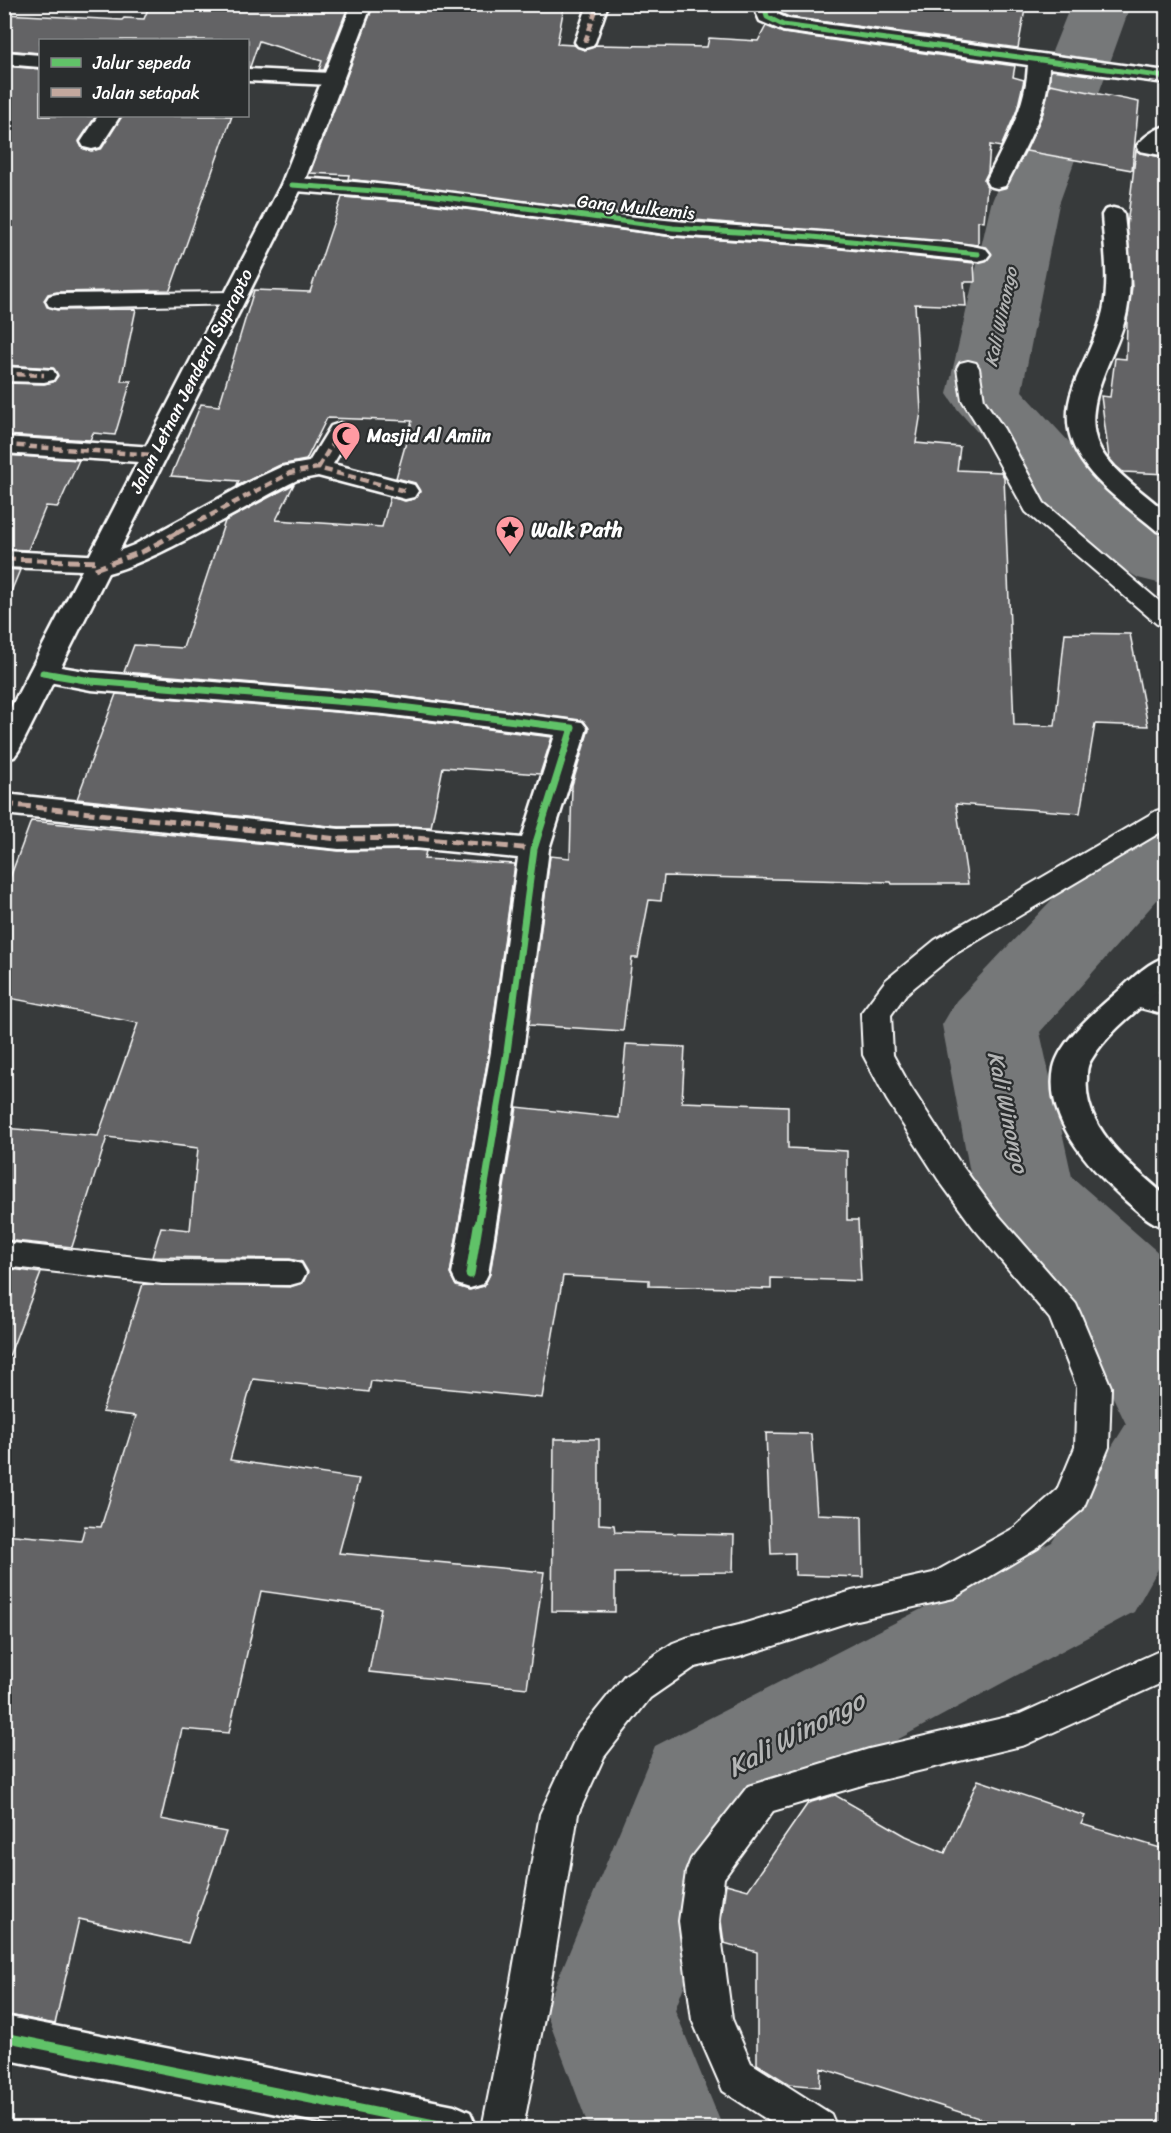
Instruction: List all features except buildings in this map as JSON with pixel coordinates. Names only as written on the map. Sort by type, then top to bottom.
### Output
[{"type":"street","name":"Jalan Letnan Jenderal Suprapto","points":[[4,750],[13,717],[43,673],[292,185],[362,4]]},
{"type":"street","points":[[585,42],[598,4]]},
{"type":"street","points":[[770,4],[766,12],[767,17],[783,25],[1167,77]]},
{"type":"street","points":[[4,58],[39,61]]},
{"type":"street","points":[[997,181],[1030,115],[1048,60]]},
{"type":"street","points":[[249,75],[332,80]]},
{"type":"street","points":[[92,142],[108,117]]},
{"type":"street","points":[[1167,133],[1148,146],[1167,149]]},
{"type":"street","name":"Gang Mulkemis","points":[[292,185],[337,186],[446,197],[496,206],[658,226],[789,235],[978,254]]},
{"type":"street","points":[[1113,215],[1117,293],[1115,313],[1081,404],[1079,420],[1081,432],[1086,448],[1096,463],[1167,525]]},
{"type":"street","points":[[4,374],[44,375]]},
{"type":"street","points":[[318,468],[340,431]]},
{"type":"street","points":[[4,446],[154,455]]},
{"type":"street","points":[[4,559],[97,566],[144,551],[290,473],[318,468],[405,491]]},
{"type":"street","points":[[43,673],[91,681],[384,705],[572,728],[534,849],[507,1052],[470,1274]]},
{"type":"street","points":[[4,804],[339,839],[415,838],[534,849]]},
{"type":"street","points":[[1167,968],[1089,1038],[1071,1067],[1070,1086],[1072,1106],[1094,1146],[1167,1215]]},
{"type":"street","points":[[4,2037],[454,2128]]},
{"type":"lane","points":[[57,301],[234,298]]},
{"type":"lane","points":[[968,368],[973,400],[992,429],[1034,507],[1167,619]]},
{"type":"lane","points":[[501,2128],[528,1998],[559,1814],[591,1745],[637,1687],[686,1654],[739,1641],[852,1606],[941,1587],[1026,1538],[1071,1499],[1092,1447],[1094,1387],[1064,1314],[1029,1274],[949,1172],[898,1092],[878,1054],[876,1013],[896,987],[945,946],[1167,817]]},
{"type":"lane","points":[[1134,998],[1167,1005]]},
{"type":"lane","points":[[4,1254],[162,1272],[290,1273]]},
{"type":"lane","points":[[816,2128],[737,2077],[712,2020],[699,1921],[705,1872],[761,1798],[869,1766],[1025,1729],[1167,1664]]},
{"type":"waterway","name":"Kali Winongo","points":[[1101,4],[1025,204],[984,394],[1091,513],[1166,561]]},
{"type":"waterway","name":"Kali Winongo","points":[[1166,855],[1125,878],[990,1025],[1025,1194],[1124,1284],[1166,1395]]},
{"type":"waterway","name":"Kali Winongo","points":[[656,2128],[610,2010],[698,1785],[1093,1577],[1166,1455]]},
{"type":"marked path","points":[[585,42],[598,4]]},
{"type":"marked path","points":[[4,374],[44,375]]},
{"type":"marked path","points":[[318,468],[340,431]]},
{"type":"marked path","points":[[4,445],[154,455]]},
{"type":"marked path","points":[[95,569],[144,551],[290,473],[318,468],[405,491]]},
{"type":"marked path","points":[[4,559],[99,562]]},
{"type":"marked path","points":[[4,804],[339,839],[415,838],[534,849]]},
{"type":"cycle path","points":[[770,4],[766,12],[767,17],[783,25],[1166,77]]},
{"type":"cycle path","points":[[292,185],[429,195],[673,228],[812,237],[978,254]]},
{"type":"cycle path","points":[[43,673],[91,681],[384,705],[572,728],[534,849],[507,1052],[470,1274]]},
{"type":"cycle path","points":[[4,2037],[454,2128]]},
{"type":"place","name":"Masjid Al Amiin","points":[[346,462]]},
{"type":"place","name":"Walk Path","points":[[510,556]]}]
